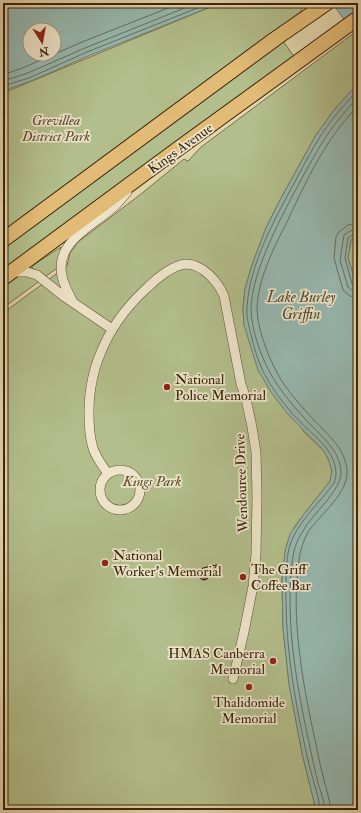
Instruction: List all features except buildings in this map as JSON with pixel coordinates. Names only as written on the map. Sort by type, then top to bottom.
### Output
[{"type":"main road","points":[[3,240],[322,6]]},
{"type":"main road","name":"Kings Avenue","points":[[7,275],[358,18]]},
{"type":"street","points":[[73,302],[64,284],[62,274],[61,265],[65,252],[74,238],[114,207],[134,181]]},
{"type":"street","name":"Wendouree Drive","points":[[108,474],[93,447],[89,410],[90,392],[94,373],[102,350],[112,329],[124,311],[150,285],[169,271],[183,264],[195,265],[206,272],[216,282],[224,296],[241,384],[252,427],[256,462],[256,554],[253,586],[233,679]]},
{"type":"street","points":[[7,275],[27,272],[35,274],[62,296],[112,329]]},
{"type":"street","points":[[123,471],[132,475],[136,480],[140,488],[139,495],[137,501],[130,507],[118,510],[111,508],[104,502],[100,494],[100,488],[102,481],[108,474],[123,471]]},
{"type":"green space","name":"Grevillea District Park","points":[[220,3],[310,3],[301,9],[302,11],[3,233],[3,93]]},
{"type":"green space","name":"Kings Park","points":[[354,33],[358,41],[358,80],[353,89],[334,110],[316,135],[280,200],[266,228],[252,265],[245,289],[243,308],[244,325],[304,432],[324,451],[332,471],[330,481],[295,526],[287,544],[282,579],[283,628],[289,684],[302,753],[316,810],[3,810],[3,313],[67,266],[70,253],[78,242],[184,159],[188,161],[201,147]]},
{"type":"green space","points":[[283,41],[295,58],[3,273],[3,247]]},
{"type":"green space","points":[[358,238],[358,289],[348,258],[351,240]]},
{"type":"green space","points":[[61,247],[59,267],[46,276],[32,268],[32,266]]},
{"type":"green space","points":[[24,274],[41,280],[3,308],[3,287]]},
{"type":"water","points":[[3,3],[220,3],[88,56],[31,81],[3,91]]},
{"type":"water","points":[[332,3],[358,3],[358,41],[354,33]]},
{"type":"water","name":"Lake Burley Griffin","points":[[358,80],[358,238],[351,240],[348,258],[358,289],[358,810],[316,810],[302,753],[289,684],[283,628],[282,579],[285,551],[290,534],[330,481],[332,471],[324,451],[287,413],[271,392],[258,370],[244,325],[243,308],[245,289],[252,265],[266,228],[280,200],[316,135],[334,110],[353,89]]},
{"type":"place","name":"National Police Memorial","points":[[167,387]]},
{"type":"place","name":"National Worker’s Memorial","points":[[105,563]]},
{"type":"place","name":"The Griff Coffee Bar","points":[[243,577]]},
{"type":"place","name":"HMAS Canberra Memorial","points":[[273,661]]},
{"type":"place","name":"Thalidomide Memorial","points":[[249,687]]}]
